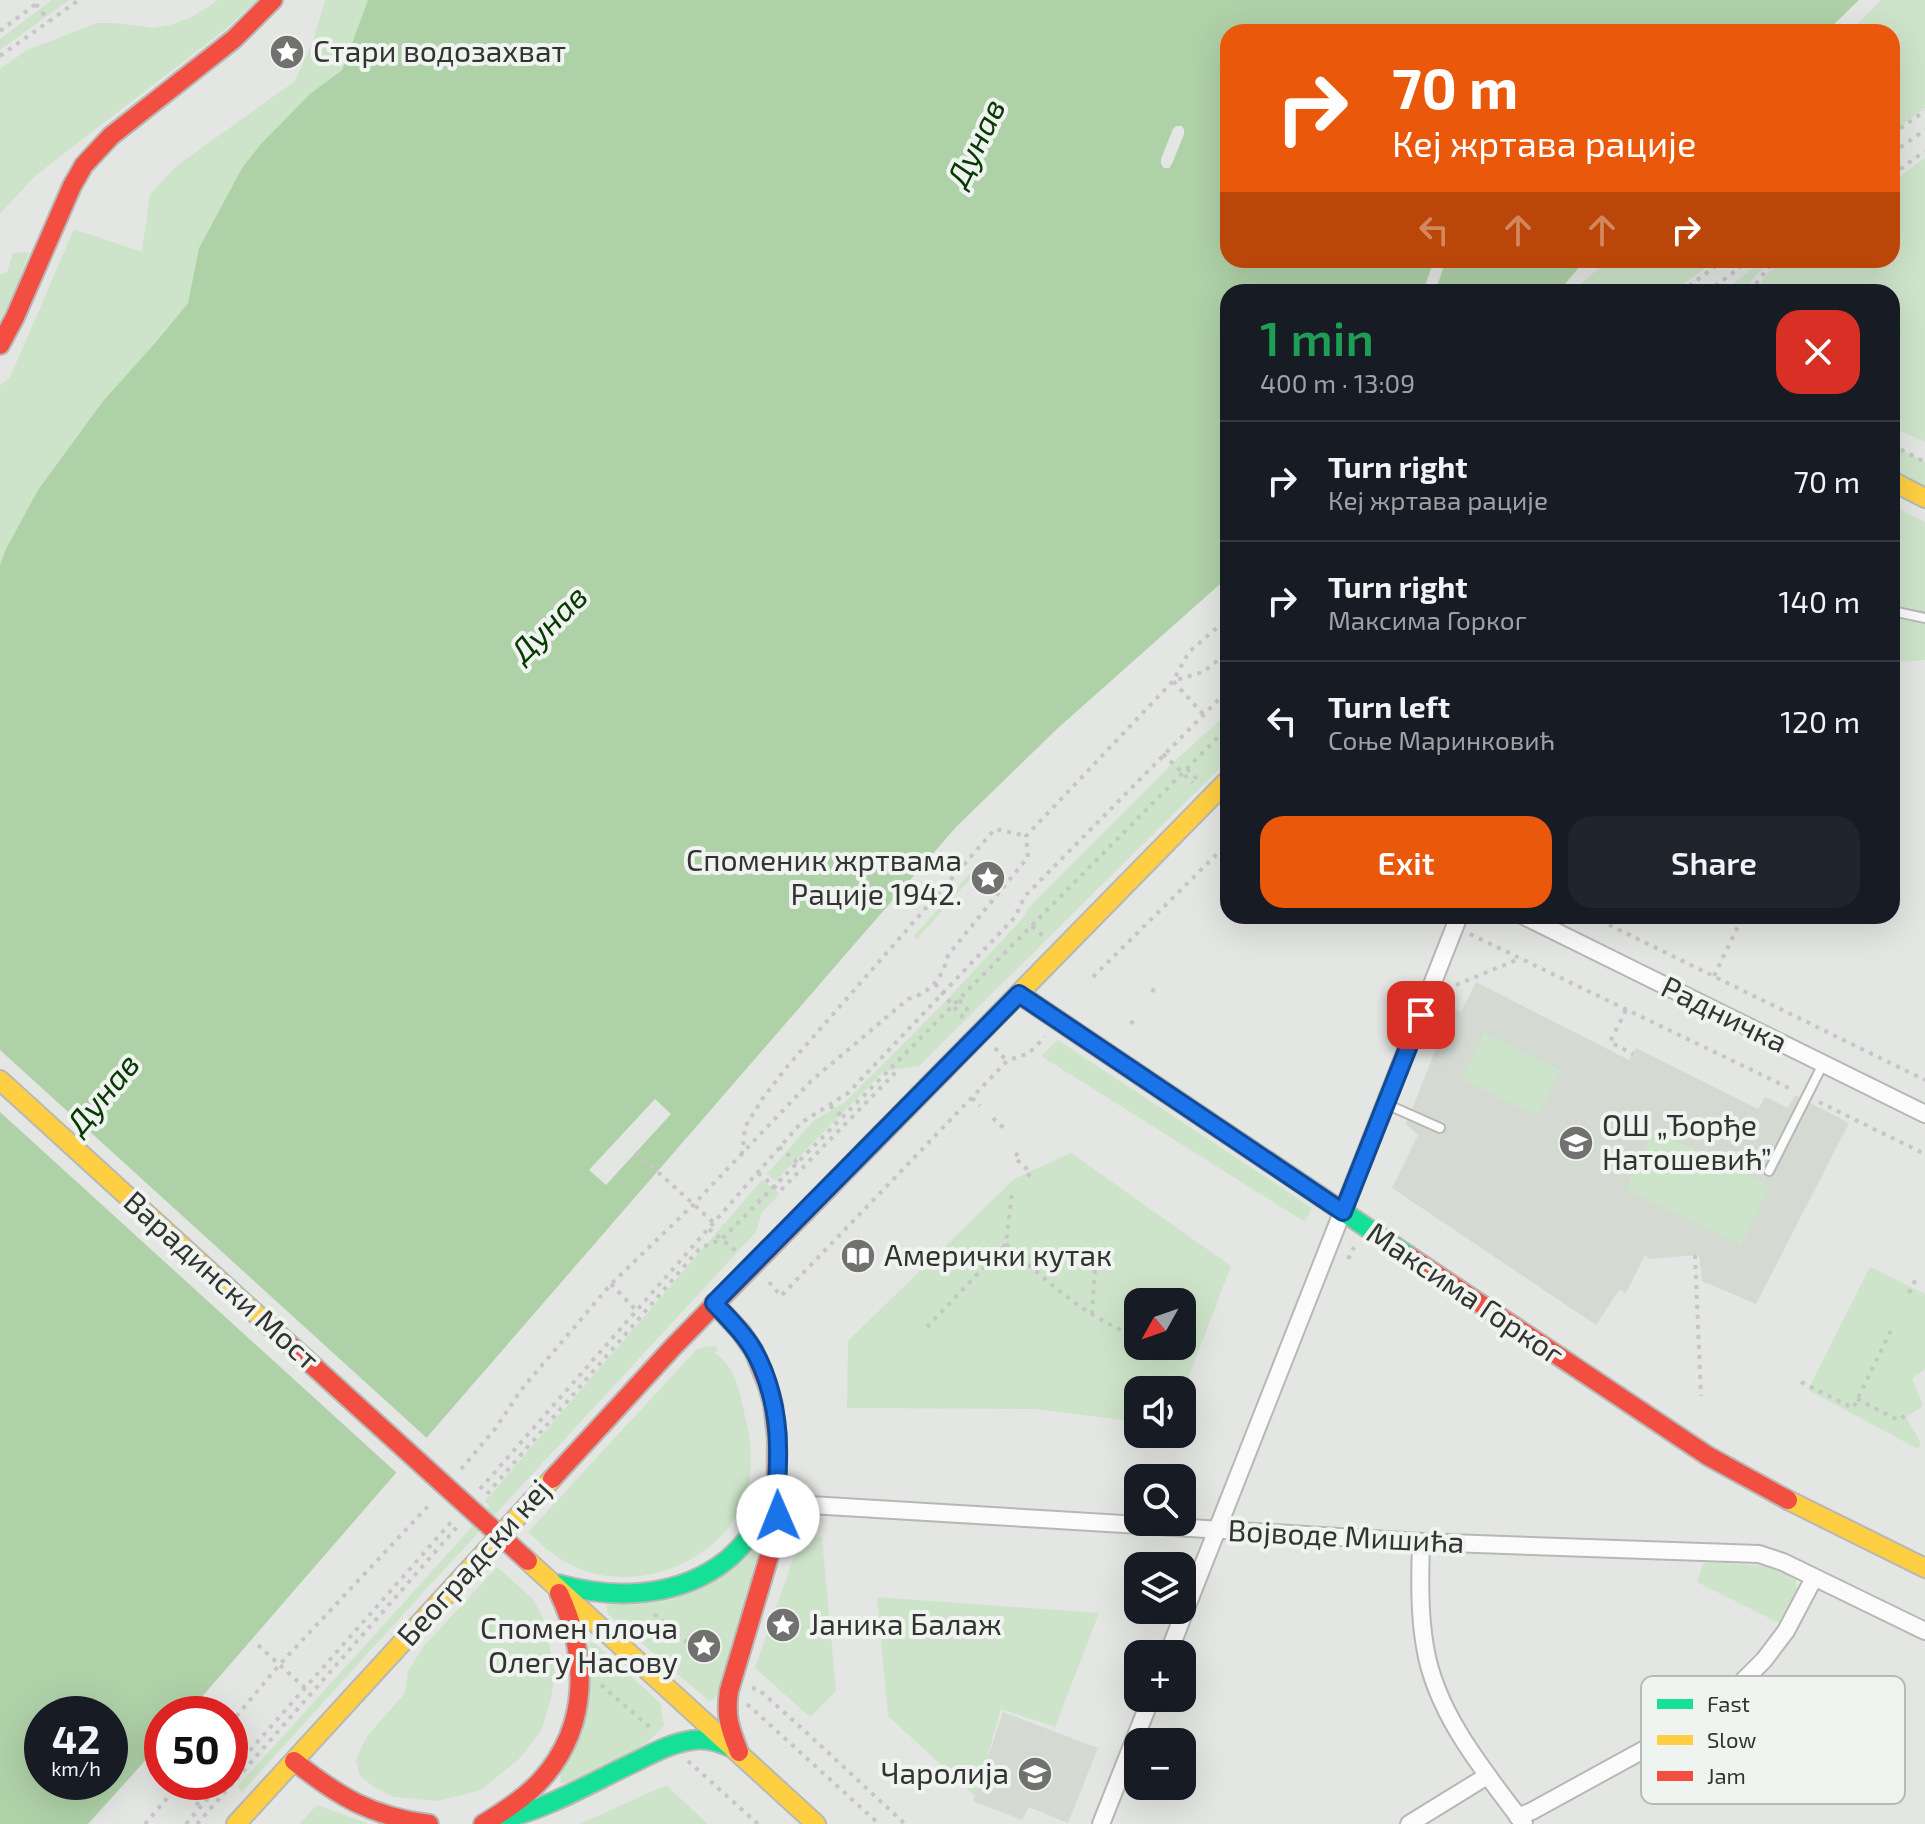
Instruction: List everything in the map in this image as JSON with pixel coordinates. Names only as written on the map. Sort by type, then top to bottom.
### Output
[{"type":"main road","points":[[0,345],[84,165],[111,136],[234,39],[273,0]]},
{"type":"main road","points":[[1900,485],[1925,498]]},
{"type":"main road","name":"Београдски кеј","points":[[236,1824],[714,1303],[1220,788]]},
{"type":"main road","name":"Максима Горког","points":[[1019,994],[1708,1456],[1925,1568]]},
{"type":"main road","name":"Варадински Мост","points":[[0,1080],[816,1824]]},
{"type":"main road","points":[[714,1303],[754,1349],[770,1390],[778,1432],[776,1533],[731,1680],[726,1709],[739,1752]]},
{"type":"main road","points":[[553,1582],[578,1591],[608,1594],[670,1589],[690,1582],[728,1558],[777,1503]]},
{"type":"main road","points":[[481,1824],[504,1810],[543,1778],[570,1737],[580,1676],[577,1639],[567,1606],[553,1582]]},
{"type":"main road","points":[[481,1824],[517,1816],[684,1741],[696,1738],[709,1740],[739,1752]]},
{"type":"main road","points":[[294,1761],[326,1787],[357,1805],[387,1818],[429,1824]]},
{"type":"street","points":[[1173,1640],[1456,924]]},
{"type":"street","name":"Радничка","points":[[1540,924],[1925,1114]]},
{"type":"street","name":"Војводе Мишића","points":[[777,1503],[1421,1542],[1759,1554],[1814,1578]]},
{"type":"street","points":[[1421,1542],[1420,1604],[1431,1673],[1462,1738],[1521,1820],[1641,1752]]},
{"type":"street","points":[[1748,1676],[1786,1631],[1814,1578],[1925,1631]]},
{"type":"street","points":[[1101,1824],[1145,1712]]},
{"type":"street","points":[[1409,1824],[1487,1776]]},
{"type":"lane","points":[[1900,613],[1925,618]]},
{"type":"lane","points":[[1769,1171],[1823,1064]]},
{"type":"lane","points":[[1386,1104],[1440,1128]]},
{"type":"path","points":[[0,56],[79,0]]},
{"type":"path","points":[[0,31],[37,2],[49,21]]},
{"type":"path","points":[[1900,128],[1925,111]]},
{"type":"path","points":[[1900,147],[1925,130]]},
{"type":"path","points":[[1900,169],[1925,151]]},
{"type":"path","points":[[1692,284],[1713,268]]},
{"type":"path","points":[[1718,284],[1739,268]]},
{"type":"path","points":[[1756,284],[1768,268]]},
{"type":"path","points":[[1900,449],[1925,462]]},
{"type":"path","points":[[248,1702],[495,1429],[521,1390],[611,1284],[742,1156],[811,1081],[908,999],[935,984],[948,955],[1028,857],[1026,836],[1173,681],[1189,652],[1220,625]]},
{"type":"path","points":[[1173,681],[1203,672],[1220,658]]},
{"type":"path","points":[[1173,681],[1203,714]]},
{"type":"path","points":[[473,1496],[801,1123],[848,1093],[1015,917],[1025,896],[1220,698]]},
{"type":"path","points":[[708,1228],[722,1239],[774,1186],[800,1165],[889,1070],[1220,735]]},
{"type":"path","points":[[1163,754],[1195,785]]},
{"type":"path","points":[[742,1156],[745,1127],[786,1068],[995,829],[1026,836]]},
{"type":"path","points":[[1093,977],[1220,851]]},
{"type":"path","points":[[1607,924],[1925,1080]]},
{"type":"path","points":[[1714,976],[1739,924]]},
{"type":"path","points":[[1476,938],[1925,1154]]},
{"type":"path","points":[[1456,985],[1521,958]]},
{"type":"path","points":[[935,984],[965,1020]]},
{"type":"path","points":[[1152,992],[1157,984]]},
{"type":"path","points":[[1627,1009],[1610,1042],[1633,1054]]},
{"type":"path","points":[[1131,1024],[1136,1016]]},
{"type":"path","points":[[781,1296],[1007,1061],[1029,1053],[1047,1035]]},
{"type":"path","points":[[994,1047],[1007,1061]]},
{"type":"path","points":[[972,1098],[980,1106]]},
{"type":"path","points":[[830,1106],[845,1119]]},
{"type":"path","points":[[993,1118],[1007,1131]]},
{"type":"path","points":[[779,1147],[800,1165]]},
{"type":"path","points":[[636,1152],[714,1223]]},
{"type":"path","points":[[1018,1153],[1014,1157],[1031,1173],[1023,1181]]},
{"type":"path","points":[[758,1173],[774,1186]]},
{"type":"path","points":[[927,1327],[1006,1244],[1012,1192]]},
{"type":"path","points":[[1350,1265],[1348,1259],[1359,1240]]},
{"type":"path","points":[[1006,1244],[1077,1305],[1124,1332]]},
{"type":"path","points":[[1695,1255],[1701,1396]]},
{"type":"path","points":[[1092,1314],[1095,1269]]},
{"type":"path","points":[[1909,1293],[1916,1279]]},
{"type":"path","points":[[611,1284],[636,1310]]},
{"type":"path","points":[[1801,1382],[1853,1408],[1893,1326]]},
{"type":"path","points":[[1857,1399],[1898,1420],[1909,1413]]},
{"type":"path","points":[[248,1753],[452,1520]]},
{"type":"path","points":[[654,1615],[724,1674]]},
{"type":"path","points":[[258,1645],[305,1688]]},
{"type":"path","points":[[746,1688],[758,1689],[905,1824]]},
{"type":"path","points":[[743,1700],[879,1824]]},
{"type":"path","points":[[145,1824],[164,1800]]},
{"type":"path","points":[[194,1800],[201,1807]]},
{"type":"path","points":[[186,1824],[207,1800]]},
{"type":"shaded area","points":[[52,0],[69,0],[0,50],[0,39]]},
{"type":"shaded area","points":[[218,0],[257,0],[227,28],[35,176],[0,214],[0,69],[27,50],[97,23],[154,28],[170,25],[192,17]]},
{"type":"shaded area","points":[[325,0],[368,0],[342,70],[310,95],[242,168],[199,248],[188,303],[103,401],[38,490],[0,565],[0,385],[10,377],[74,229],[142,252],[150,195],[175,167],[295,81],[313,41]]},
{"type":"shaded area","points":[[1881,0],[1925,0],[1925,108],[1900,126],[1900,24],[1858,24]]},
{"type":"shaded area","points":[[1925,158],[1925,442],[1900,431],[1900,284],[1760,284],[1774,268],[1900,268],[1900,176]]},
{"type":"shaded area","points":[[29,252],[0,321],[0,275],[7,272],[13,253]]},
{"type":"shaded area","points":[[1600,268],[1705,268],[1683,284],[1580,284]]},
{"type":"shaded area","points":[[1754,268],[1763,268],[1750,284],[1733,284]]},
{"type":"shaded area","points":[[1900,449],[1925,462],[1925,498],[1900,485]]},
{"type":"shaded area","points":[[1900,510],[1925,522],[1925,660],[1900,662]]},
{"type":"shaded area","points":[[1220,720],[1220,768],[919,1066],[884,1071],[775,1181],[767,1174],[813,1121],[845,1102],[942,1005],[1021,920],[1030,906]]},
{"type":"shaded area","points":[[981,865],[994,868],[1004,876],[999,883],[974,883],[970,879],[917,939],[914,936]]},
{"type":"shaded area","points":[[1476,982],[1629,1060],[1636,1048],[1758,1109],[1765,1097],[1788,1108],[1795,1095],[1849,1123],[1756,1304],[1702,1281],[1699,1255],[1649,1259],[1645,1255],[1626,1293],[1619,1290],[1596,1325],[1392,1188],[1418,1135],[1406,1124],[1452,1009],[1461,1012]]},
{"type":"shaded area","points":[[1484,1033],[1560,1070],[1538,1116],[1462,1079]]},
{"type":"shaded area","points":[[1058,1040],[1312,1208],[1305,1222],[1041,1056]]},
{"type":"shaded area","points":[[1654,1130],[1770,1186],[1741,1245],[1626,1189]]},
{"type":"shaded area","points":[[1071,1153],[1231,1266],[1196,1357],[1196,1288],[1124,1288],[1124,1360],[1195,1360],[1189,1376],[1124,1376],[1124,1420],[1035,1409],[847,1408],[848,1341],[1014,1179]]},
{"type":"shaded area","points":[[762,1180],[780,1194],[762,1212],[756,1232],[248,1785],[248,1775],[490,1507],[485,1501]]},
{"type":"shaded area","points":[[1870,1267],[1925,1294],[1925,1369],[1912,1378],[1923,1406],[1906,1417],[1921,1443],[1918,1449],[1808,1390]]},
{"type":"shaded area","points":[[718,1347],[715,1353],[727,1364],[736,1382],[751,1450],[750,1476],[744,1501],[725,1532],[689,1560],[668,1570],[645,1575],[600,1575],[571,1565],[551,1552],[528,1532],[696,1350]]},
{"type":"shaded area","points":[[765,1529],[717,1695],[709,1701],[608,1614],[606,1606],[675,1599]]},
{"type":"shaded area","points":[[801,1536],[822,1537],[836,1691],[810,1717],[755,1668]]},
{"type":"shaded area","points":[[1704,1562],[1769,1566],[1794,1576],[1796,1595],[1781,1624],[1697,1582]]},
{"type":"shaded area","points":[[497,1567],[533,1599],[547,1634],[555,1673],[541,1731],[520,1758],[481,1790],[438,1801],[394,1797],[374,1787],[360,1776],[356,1761],[362,1746],[405,1693],[408,1671],[424,1646]]},
{"type":"shaded area","points":[[877,1597],[1099,1613],[1055,1727],[1001,1709],[976,1797],[888,1716]]},
{"type":"shaded area","points":[[592,1642],[660,1703],[664,1725],[631,1753],[565,1784],[561,1783],[560,1776],[589,1644]]},
{"type":"shaded area","name":"Чаролија","points":[[1003,1712],[1098,1748],[1068,1823],[1029,1807],[1022,1820],[973,1801]]},
{"type":"shaded area","points":[[666,1785],[708,1824],[580,1824]]},
{"type":"shaded area","points":[[317,1805],[369,1824],[299,1824]]},
{"type":"water","name":"Дунав","points":[[368,0],[1859,0],[1834,24],[1220,24],[1220,268],[1431,268],[1426,284],[1220,284],[1220,584],[1058,728],[956,827],[203,1696],[144,1696],[144,1762],[128,1780],[128,1696],[24,1696],[24,1800],[110,1800],[88,1824],[0,1824],[0,565],[38,490],[103,401],[188,303],[199,248],[242,168],[310,94],[342,70]],"holes":[[[1176,126],[1184,129],[1169,168],[1161,159]]]},
{"type":"water","points":[[1443,268],[1578,268],[1565,284],[1438,284]]},
{"type":"pier","points":[[1176,126],[1184,129],[1184,134],[1172,164],[1164,168],[1161,159]]},
{"type":"pier","points":[[0,1050],[429,1440],[399,1475],[0,1112]]},
{"type":"pier","points":[[655,1099],[671,1114],[606,1185],[589,1170]]},
{"type":"traffic: fast","points":[[1019,994],[1409,1256]]},
{"type":"traffic: fast","points":[[558,1584],[624,1593],[646,1592],[689,1582],[728,1559],[777,1503]]},
{"type":"traffic: fast","points":[[501,1819],[552,1802],[679,1743],[704,1740],[730,1747]]},
{"type":"traffic: slow","points":[[1900,485],[1925,498]]},
{"type":"traffic: slow","points":[[943,1071],[1220,788]]},
{"type":"traffic: slow","points":[[0,1080],[288,1343]]},
{"type":"traffic: slow","points":[[236,1824],[552,1479]]},
{"type":"traffic: slow","points":[[1788,1500],[1925,1568]]},
{"type":"traffic: slow","points":[[528,1561],[816,1824]]},
{"type":"traffic: jam","points":[[0,345],[84,165],[111,136],[234,39],[273,0]]},
{"type":"traffic: jam","points":[[552,1479],[674,1346],[943,1071]]},
{"type":"traffic: jam","points":[[1409,1256],[1708,1456],[1788,1500]]},
{"type":"traffic: jam","points":[[714,1303],[754,1351],[773,1404],[777,1439],[776,1533],[729,1691],[729,1722],[739,1752]]},
{"type":"traffic: jam","points":[[288,1343],[441,1482]]},
{"type":"traffic: jam","points":[[441,1482],[528,1561]]},
{"type":"traffic: jam","points":[[483,1824],[536,1786],[558,1758],[569,1736],[576,1713],[579,1665],[569,1617],[559,1593]]},
{"type":"traffic: jam","points":[[294,1761],[357,1803],[390,1816],[429,1824]]},
{"type":"place","name":"Стари водозахват","points":[[287,52]]},
{"type":"place","name":"Споменик жртвама Рације 1942.","points":[[988,878]]},
{"type":"place","name":"ОШ „Ђорђе Натошевић”","points":[[1576,1143]]},
{"type":"place","name":"Амерички кутак","points":[[858,1256]]},
{"type":"place","name":"Јаника Балаж","points":[[783,1625]]},
{"type":"place","name":"Спомен плоча Олегу Насову","points":[[704,1646]]},
{"type":"place","name":"Чаролија","points":[[1035,1774]]},
{"type":"route","points":[[778,1516],[777,1417],[770,1390],[754,1349],[714,1303],[1019,994],[1343,1212],[1421,1015]]}]
